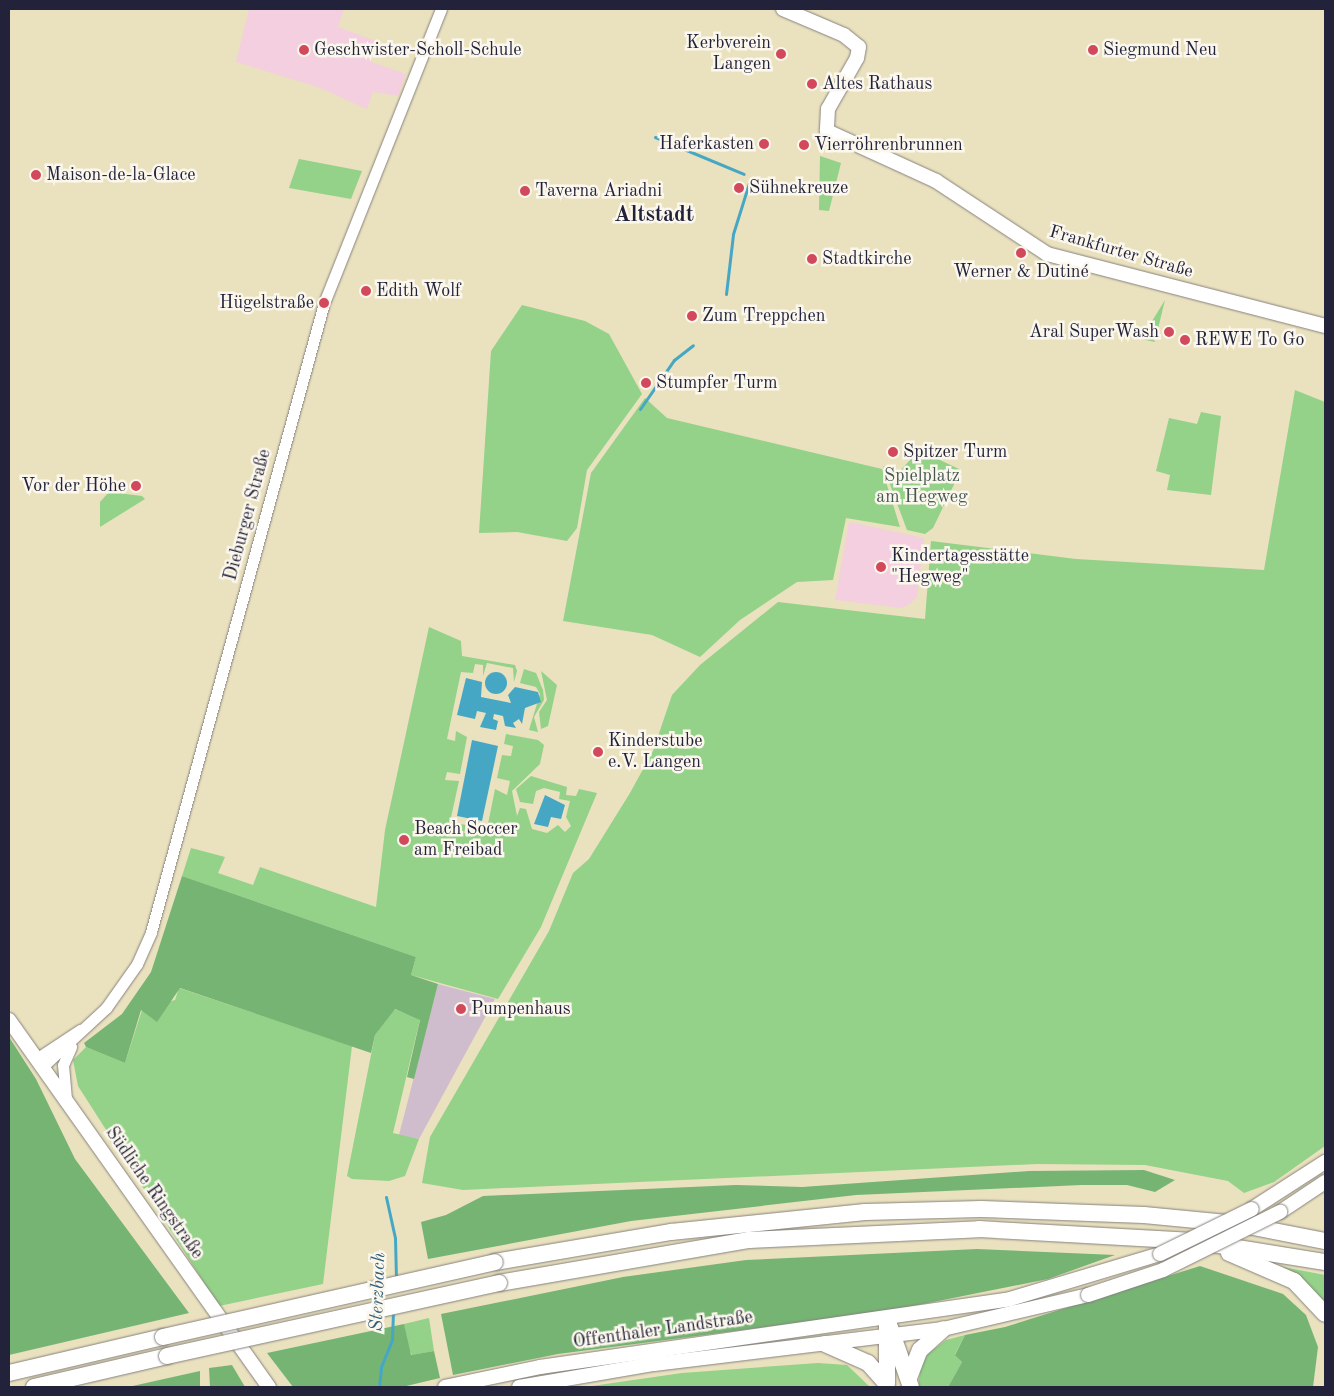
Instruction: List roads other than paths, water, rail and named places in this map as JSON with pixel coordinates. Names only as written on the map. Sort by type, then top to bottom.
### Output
[{"type":"highway","points":[[9,1373],[495,1262],[671,1232],[865,1212],[981,1209],[1144,1215],[1238,1224],[1325,1241]]},
{"type":"highway","points":[[34,1387],[499,1283],[749,1240],[865,1232],[1077,1231],[1194,1241],[1325,1262]]},
{"type":"highway","points":[[1194,1241],[1294,1281],[1325,1314]]},
{"type":"highway","points":[[887,1319],[891,1336],[910,1383]]},
{"type":"highway","points":[[910,1383],[917,1354],[943,1329]]},
{"type":"highway","points":[[887,1385],[891,1336]]},
{"type":"highway","points":[[825,1344],[868,1364],[887,1385]]},
{"type":"main road","name":"Frankfurter Straße","points":[[783,9],[844,35],[859,46],[825,118],[827,131],[936,181],[1047,254],[1325,326]]},
{"type":"main road","name":"Südliche Ringstraße","points":[[9,1020],[269,1387]]},
{"type":"main road","name":"Offenthaler Landstraße","points":[[451,1385],[540,1366],[887,1319],[1010,1299],[1084,1280],[1200,1237],[1325,1162]]},
{"type":"main road","name":"Offenthaler Landstraße","points":[[519,1387],[654,1364],[943,1329],[1088,1295],[1204,1252],[1322,1184]]},
{"type":"street","name":"Dieburger Straße","points":[[39,1063],[75,1041],[126,983],[154,924],[324,303],[441,9]]},
{"type":"street","name":"Dieburger Straße","points":[[39,1063],[88,1026]]},
{"type":"street","points":[[67,1100],[63,1066],[75,1041]]},
{"type":"water","points":[[496,672],[504,675],[507,683],[504,691],[496,694],[488,691],[485,683],[488,675]]},
{"type":"water","points":[[466,678],[482,682],[481,697],[511,703],[508,695],[515,687],[538,692],[541,702],[525,708],[522,724],[519,719],[513,723],[516,728],[505,726],[503,716],[494,714],[493,719],[498,721],[496,730],[480,727],[486,713],[477,711],[475,719],[457,715]]},
{"type":"water","points":[[472,740],[498,746],[482,821],[457,816]]},
{"type":"water","points":[[545,795],[565,805],[561,819],[551,817],[548,827],[534,824]]},
{"type":"waterway","name":"Sterzbach","points":[[655,137],[744,174]]},
{"type":"waterway","name":"Sterzbach","points":[[726,294],[733,234],[749,183]]},
{"type":"waterway","name":"Sterzbach","points":[[640,409],[674,360],[693,345]]},
{"type":"waterway","name":"Sterzbach","points":[[386,1197],[395,1238],[396,1279]]},
{"type":"waterway","name":"Sterzbach","points":[[379,1387],[381,1367],[392,1340],[393,1311]]},
{"type":"place","name":"Geschwister-Scholl-Schule","points":[[304,50]]},
{"type":"place","name":"Siegmund Neu","points":[[1093,50]]},
{"type":"place","name":"Kerbverein Langen","points":[[781,54]]},
{"type":"place","name":"Altes Rathaus","points":[[812,84]]},
{"type":"place","name":"Haferkasten","points":[[764,144]]},
{"type":"place","name":"Vierröhrenbrunnen","points":[[804,145]]},
{"type":"place","name":"Maison-de-la-Glace","points":[[36,175]]},
{"type":"place","name":"Sühnekreuze","points":[[739,188]]},
{"type":"place","name":"Taverna Ariadni","points":[[525,191]]},
{"type":"place","name":"Werner & Dutiné","points":[[1021,253]]},
{"type":"place","name":"Stadtkirche","points":[[812,259]]},
{"type":"place","name":"Edith Wolf","points":[[366,291]]},
{"type":"place","name":"Hügelstraße","points":[[324,303]]},
{"type":"place","name":"Zum Treppchen","points":[[692,316]]},
{"type":"place","name":"Aral SuperWash","points":[[1169,332]]},
{"type":"place","name":"REWE To Go","points":[[1185,340]]},
{"type":"place","name":"Stumpfer Turm","points":[[646,383]]},
{"type":"place","name":"Spitzer Turm","points":[[893,452]]},
{"type":"place","name":"Vor der Höhe","points":[[136,486]]},
{"type":"place","name":"Kindertagesstätte \"Hegweg\"","points":[[881,567]]},
{"type":"place","name":"Kinderstube e.V. Langen","points":[[598,752]]},
{"type":"place","name":"Beach Soccer am Freibad","points":[[404,840]]},
{"type":"place","name":"Pumpenhaus","points":[[461,1009]]},
{"type":"district","name":"Altstadt","points":[[654,216]]},
{"type":"park label","name":"Spielplatz am Hegweg","points":[[922,487]]}]
